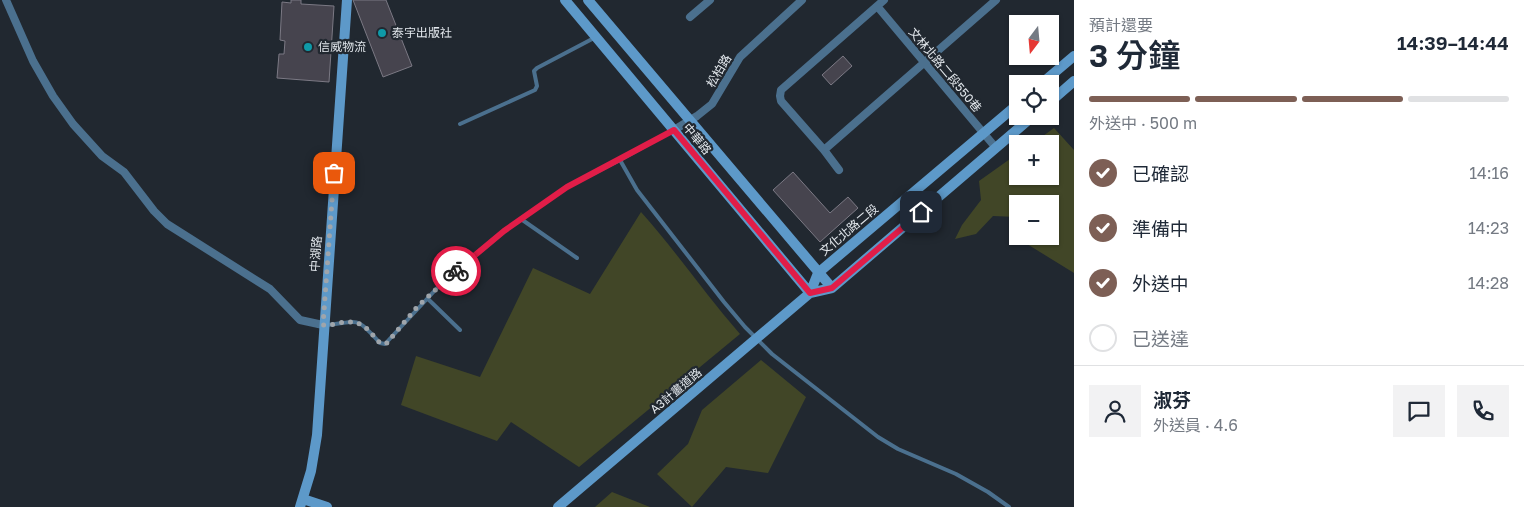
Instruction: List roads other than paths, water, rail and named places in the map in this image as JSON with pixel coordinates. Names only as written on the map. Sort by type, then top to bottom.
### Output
[{"type":"street","points":[[6,0],[33,61],[53,96],[90,144],[102,156],[124,172],[154,211],[167,224],[270,289],[300,320],[323,325]]},
{"type":"street","name":"中湖路","points":[[302,503],[311,471],[317,435],[323,325],[347,0]]},
{"type":"street","name":"中華路","points":[[565,0],[810,293]]},
{"type":"street","name":"中華路","points":[[588,0],[832,288]]},
{"type":"street","points":[[690,17],[709,0]]},
{"type":"street","name":"松柏路","points":[[674,130],[712,104],[740,57],[802,0]]},
{"type":"street","points":[[839,170],[781,101],[781,90],[884,0]]},
{"type":"street","points":[[824,150],[996,0]]},
{"type":"street","name":"文林北路二段550巷","points":[[877,6],[996,148]]},
{"type":"street","points":[[1052,75],[1074,56]]},
{"type":"street","points":[[1059,94],[1074,82]]},
{"type":"street","name":"文化北路二段","points":[[810,293],[818,273],[1009,111]]},
{"type":"street","points":[[810,293],[832,288],[1023,125]]},
{"type":"street","name":"A3計畫道路","points":[[558,507],[810,293]]},
{"type":"street","points":[[302,503],[327,507]]},
{"type":"lane","points":[[460,124],[535,90],[538,86],[534,71],[537,68],[596,37]]},
{"type":"lane","points":[[323,325],[340,322],[359,323],[368,328],[380,343],[386,344],[418,306],[428,299],[439,286],[521,219],[567,187],[674,130]]},
{"type":"lane","points":[[620,160],[637,190],[724,302],[772,354],[878,437],[956,474],[988,492],[1009,507]]},
{"type":"lane","points":[[521,219],[577,258]]},
{"type":"lane","points":[[428,299],[460,330]]},
{"type":"place","name":"泰宇出版社","points":[[382,33]]},
{"type":"place","name":"信威物流","points":[[308,47]]}]
